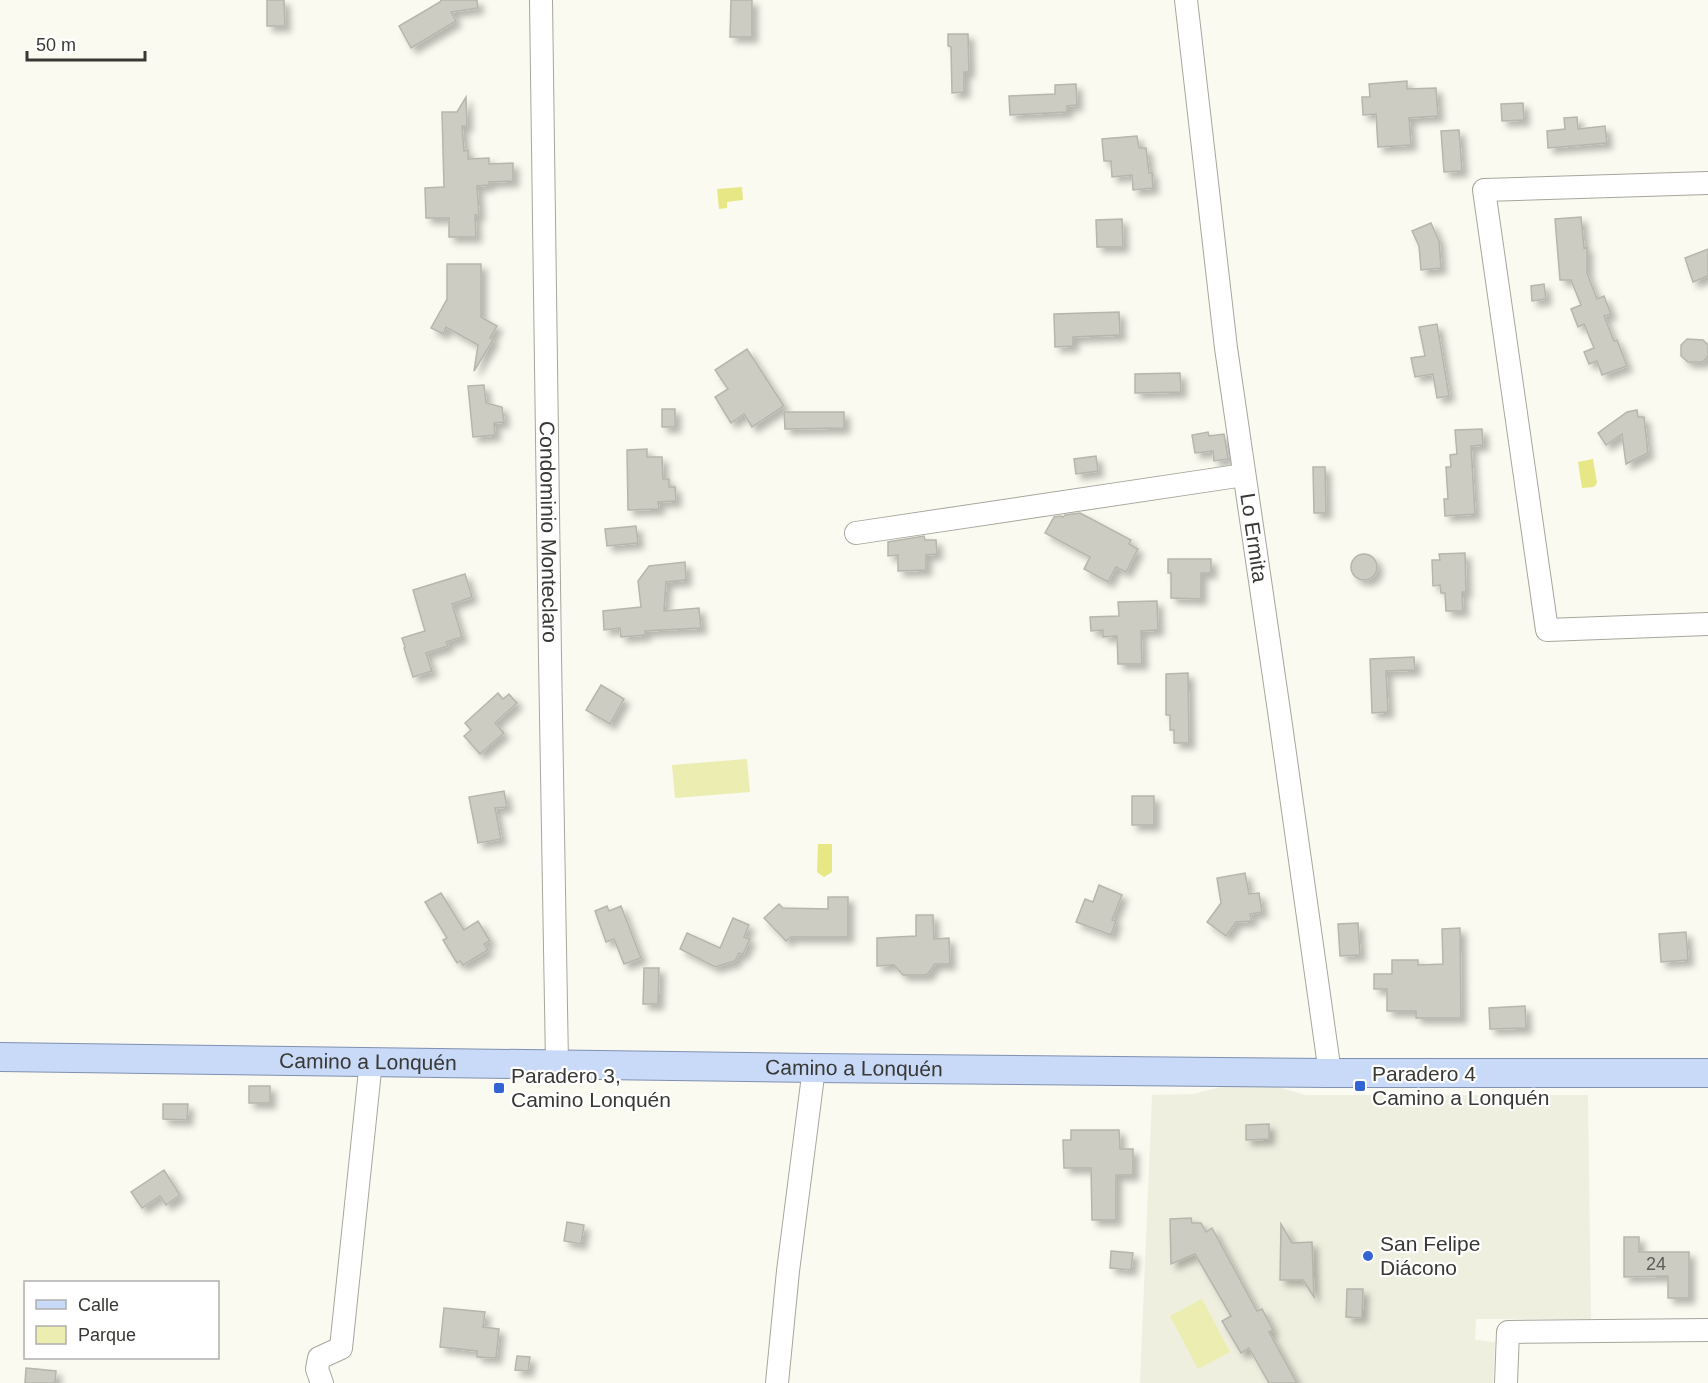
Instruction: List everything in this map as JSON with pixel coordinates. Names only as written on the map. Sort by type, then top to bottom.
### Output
[{"type":"main road","name":"Camino a Lonquén","points":[[0,1057],[814,1068],[1708,1073]]},
{"type":"street","name":"Condominio Monteclaro","points":[[541,0],[557,1064]]},
{"type":"street","name":"Lo Ermita","points":[[1186,0],[1226,348],[1330,1072]]},
{"type":"street","points":[[1708,183],[1484,190],[1547,630],[1708,624]]},
{"type":"street","points":[[856,533],[1244,475]]},
{"type":"street","points":[[322,1383],[317,1369],[319,1358],[341,1348],[371,1061]]},
{"type":"street","points":[[777,1383],[788,1271],[814,1068]]},
{"type":"street","points":[[1506,1383],[1508,1332],[1708,1330]]},
{"type":"shaded area","points":[[742,187],[743,200],[727,202],[727,208],[719,209],[717,189]]},
{"type":"shaded area","points":[[1593,459],[1597,483],[1594,487],[1582,488],[1578,462]]},
{"type":"shaded area","points":[[818,844],[832,844],[832,872],[824,877],[817,872]]},
{"type":"shaded area","name":"San Felipe Diácono","points":[[1228,1085],[1274,1086],[1305,1095],[1588,1095],[1591,1319],[1476,1319],[1475,1340],[1495,1342],[1493,1383],[1140,1383],[1152,1095],[1194,1094]]},
{"type":"green space","points":[[747,759],[750,792],[675,798],[672,765]]},
{"type":"green space","points":[[1202,1299],[1230,1352],[1198,1369],[1170,1316]]},
{"type":"building","points":[[267,0],[284,0],[285,26],[267,26]]},
{"type":"building","points":[[441,0],[477,0],[478,8],[451,12],[456,21],[411,48],[399,26]]},
{"type":"building","points":[[731,0],[752,0],[752,37],[730,37]]},
{"type":"building","points":[[948,34],[968,34],[969,72],[964,72],[964,92],[952,93],[951,47],[948,46]]},
{"type":"building","points":[[1407,81],[1407,89],[1436,88],[1438,116],[1409,118],[1411,145],[1378,147],[1376,114],[1363,115],[1362,97],[1370,97],[1369,84]]},
{"type":"building","points":[[1076,84],[1077,105],[1067,106],[1067,112],[1010,115],[1009,96],[1055,94],[1055,85]]},
{"type":"building","points":[[466,97],[467,126],[462,126],[464,151],[468,150],[468,159],[489,158],[489,164],[513,163],[513,181],[489,182],[489,185],[477,186],[479,215],[475,215],[476,237],[449,237],[449,218],[426,218],[425,188],[444,187],[442,112],[457,112]]},
{"type":"building","points":[[1523,103],[1524,120],[1502,121],[1501,104]]},
{"type":"building","points":[[1577,117],[1578,129],[1605,126],[1607,143],[1548,148],[1547,131],[1565,129],[1564,118]]},
{"type":"building","points":[[1459,130],[1462,171],[1444,172],[1441,131]]},
{"type":"building","points":[[1137,136],[1139,148],[1146,148],[1153,188],[1133,190],[1132,175],[1112,177],[1111,161],[1104,161],[1102,139]]},
{"type":"building","points":[[1581,217],[1584,248],[1587,247],[1587,273],[1597,299],[1604,296],[1611,314],[1604,316],[1627,366],[1602,375],[1597,361],[1589,364],[1584,352],[1594,348],[1584,324],[1578,327],[1571,309],[1581,305],[1571,280],[1560,280],[1555,219]]},
{"type":"building","points":[[1122,219],[1123,247],[1097,247],[1096,220]]},
{"type":"building","points":[[1431,223],[1439,241],[1441,268],[1421,270],[1419,246],[1412,231]]},
{"type":"building","points":[[1708,249],[1708,276],[1693,282],[1685,258]]},
{"type":"building","points":[[447,264],[481,264],[481,317],[497,326],[490,338],[493,340],[474,371],[478,345],[446,327],[443,334],[431,328],[447,299]]},
{"type":"building","points":[[1544,284],[1546,299],[1532,301],[1531,286]]},
{"type":"building","points":[[1119,312],[1120,335],[1073,337],[1073,346],[1055,347],[1054,314]]},
{"type":"building","points":[[1437,324],[1449,396],[1437,398],[1433,374],[1415,377],[1411,358],[1425,356],[1419,327]]},
{"type":"building","points":[[1687,339],[1703,340],[1708,345],[1708,356],[1703,362],[1688,362],[1681,356],[1681,345]]},
{"type":"building","points":[[747,349],[784,406],[752,427],[744,414],[731,423],[715,397],[728,389],[715,370]]},
{"type":"building","points":[[1180,373],[1181,392],[1135,393],[1135,374]]},
{"type":"building","points":[[484,385],[486,403],[502,407],[504,422],[494,423],[495,435],[473,437],[468,386]]},
{"type":"building","points":[[662,409],[675,409],[675,427],[662,427]]},
{"type":"building","points":[[1637,410],[1638,417],[1644,417],[1648,453],[1626,464],[1622,434],[1606,445],[1598,433],[1627,412]]},
{"type":"building","points":[[784,412],[844,412],[844,428],[785,429]]},
{"type":"building","points":[[1482,429],[1483,445],[1471,446],[1475,514],[1445,516],[1444,499],[1448,499],[1446,467],[1451,467],[1450,455],[1457,454],[1455,430]]},
{"type":"building","points":[[1208,432],[1209,436],[1224,434],[1228,459],[1214,461],[1213,451],[1195,453],[1192,435]]},
{"type":"building","points":[[647,449],[647,457],[662,457],[663,479],[669,479],[669,487],[675,487],[676,501],[658,502],[659,509],[628,510],[627,450]]},
{"type":"building","points":[[1096,456],[1098,471],[1076,474],[1074,459]]},
{"type":"building","points":[[1313,467],[1325,467],[1326,513],[1314,513]]},
{"type":"building","points":[[1080,513],[1131,540],[1129,544],[1138,549],[1126,572],[1116,567],[1108,582],[1084,569],[1090,557],[1045,533],[1054,517]]},
{"type":"building","points":[[636,526],[638,543],[607,546],[605,529]]},
{"type":"building","points":[[924,536],[925,540],[936,540],[937,554],[926,555],[926,570],[898,571],[898,555],[888,556],[888,542]]},
{"type":"building","points":[[1465,553],[1466,592],[1462,592],[1463,611],[1446,611],[1445,593],[1441,593],[1440,585],[1433,586],[1432,560],[1440,560],[1439,554]]},
{"type":"building","points":[[1364,554],[1373,558],[1377,567],[1373,576],[1364,580],[1355,576],[1351,567],[1355,558]]},
{"type":"building","points":[[1168,559],[1211,559],[1211,573],[1201,573],[1201,599],[1171,598],[1171,573],[1168,573]]},
{"type":"building","points":[[685,562],[686,580],[666,582],[664,611],[699,608],[701,628],[645,631],[645,635],[621,637],[620,628],[604,630],[603,611],[641,607],[638,581],[649,566]]},
{"type":"building","points":[[465,574],[472,597],[452,604],[462,637],[446,642],[448,646],[426,653],[432,671],[413,677],[402,638],[425,631],[413,590]]},
{"type":"building","points":[[1157,601],[1158,630],[1141,631],[1142,664],[1118,664],[1117,636],[1103,637],[1103,630],[1091,631],[1090,617],[1119,616],[1118,602]]},
{"type":"building","points":[[1414,657],[1415,670],[1386,671],[1388,712],[1372,713],[1370,659]]},
{"type":"building","points":[[1188,673],[1189,743],[1174,743],[1174,730],[1170,730],[1170,715],[1166,715],[1166,674]]},
{"type":"building","points":[[601,685],[624,699],[610,724],[586,710]]},
{"type":"building","points":[[498,693],[503,699],[509,694],[517,703],[495,723],[504,733],[480,754],[464,736],[471,730],[465,723]]},
{"type":"building","points":[[504,791],[507,807],[495,808],[501,839],[478,843],[469,797]]},
{"type":"building","points":[[1132,796],[1154,796],[1154,825],[1132,825]]},
{"type":"building","points":[[1245,873],[1249,894],[1259,893],[1262,912],[1250,914],[1252,921],[1236,922],[1226,936],[1207,922],[1221,903],[1217,878]]},
{"type":"building","points":[[1099,885],[1122,895],[1112,920],[1116,921],[1111,935],[1076,922],[1085,899],[1093,902]]},
{"type":"building","points":[[441,893],[464,930],[478,921],[490,941],[484,944],[488,950],[463,965],[460,961],[457,963],[443,940],[447,938],[425,902]]},
{"type":"building","points":[[828,897],[848,897],[848,937],[791,937],[786,941],[764,918],[779,904],[783,908],[828,909]]},
{"type":"building","points":[[607,906],[609,911],[621,906],[641,958],[624,964],[614,939],[606,942],[595,911]]},
{"type":"building","points":[[916,915],[933,915],[934,939],[949,938],[950,964],[935,964],[927,975],[903,975],[894,965],[877,966],[877,938],[916,936]]},
{"type":"building","points":[[733,918],[749,925],[744,937],[750,939],[743,954],[739,953],[735,961],[715,967],[680,949],[687,933],[720,948]]},
{"type":"building","points":[[1358,923],[1360,955],[1340,956],[1338,924]]},
{"type":"building","points":[[1460,928],[1461,1018],[1416,1018],[1416,1011],[1387,1011],[1387,989],[1374,989],[1374,974],[1392,974],[1392,960],[1418,960],[1418,965],[1443,964],[1442,929]]},
{"type":"building","points":[[1686,932],[1688,960],[1661,962],[1659,934]]},
{"type":"building","points":[[644,968],[659,968],[658,1004],[643,1004]]},
{"type":"building","points":[[1525,1006],[1526,1028],[1490,1029],[1489,1008]]},
{"type":"building","points":[[249,1086],[270,1086],[270,1103],[249,1103]]},
{"type":"building","points":[[163,1104],[188,1104],[187,1120],[163,1119]]},
{"type":"building","points":[[1269,1124],[1269,1139],[1246,1140],[1246,1125]]},
{"type":"building","points":[[1071,1130],[1119,1130],[1120,1149],[1133,1149],[1133,1175],[1116,1175],[1116,1220],[1092,1220],[1091,1168],[1064,1168],[1063,1140],[1071,1140]]},
{"type":"building","points":[[164,1170],[180,1195],[166,1205],[160,1196],[142,1208],[131,1192]]},
{"type":"building","points":[[1191,1218],[1192,1223],[1201,1223],[1206,1232],[1212,1228],[1257,1311],[1262,1309],[1273,1330],[1269,1332],[1297,1383],[1269,1383],[1249,1348],[1241,1353],[1222,1321],[1231,1316],[1195,1254],[1171,1264],[1170,1219]]},
{"type":"building","points":[[567,1222],[584,1225],[581,1244],[564,1241]]},
{"type":"building","points":[[1281,1224],[1292,1243],[1312,1242],[1314,1297],[1303,1280],[1280,1280]]},
{"type":"building","points":[[1624,1237],[1639,1237],[1639,1252],[1689,1252],[1689,1298],[1668,1298],[1668,1276],[1624,1277]]},
{"type":"building","points":[[1111,1251],[1133,1253],[1131,1270],[1110,1268]]},
{"type":"building","points":[[1347,1289],[1363,1289],[1362,1318],[1346,1317]]},
{"type":"building","points":[[444,1308],[485,1312],[483,1327],[499,1329],[496,1358],[477,1357],[477,1351],[440,1347]]},
{"type":"building","points":[[517,1356],[530,1357],[528,1371],[515,1370]]},
{"type":"building","points":[[26,1368],[56,1371],[55,1383],[25,1383]]},
{"type":"place","name":"Paradero 4 Camino a Lonquén","points":[[1360,1086]]},
{"type":"place","name":"Paradero 3, Camino Lonquén","points":[[499,1088]]},
{"type":"place","name":"San Felipe Diácono","points":[[1368,1256]]}]
